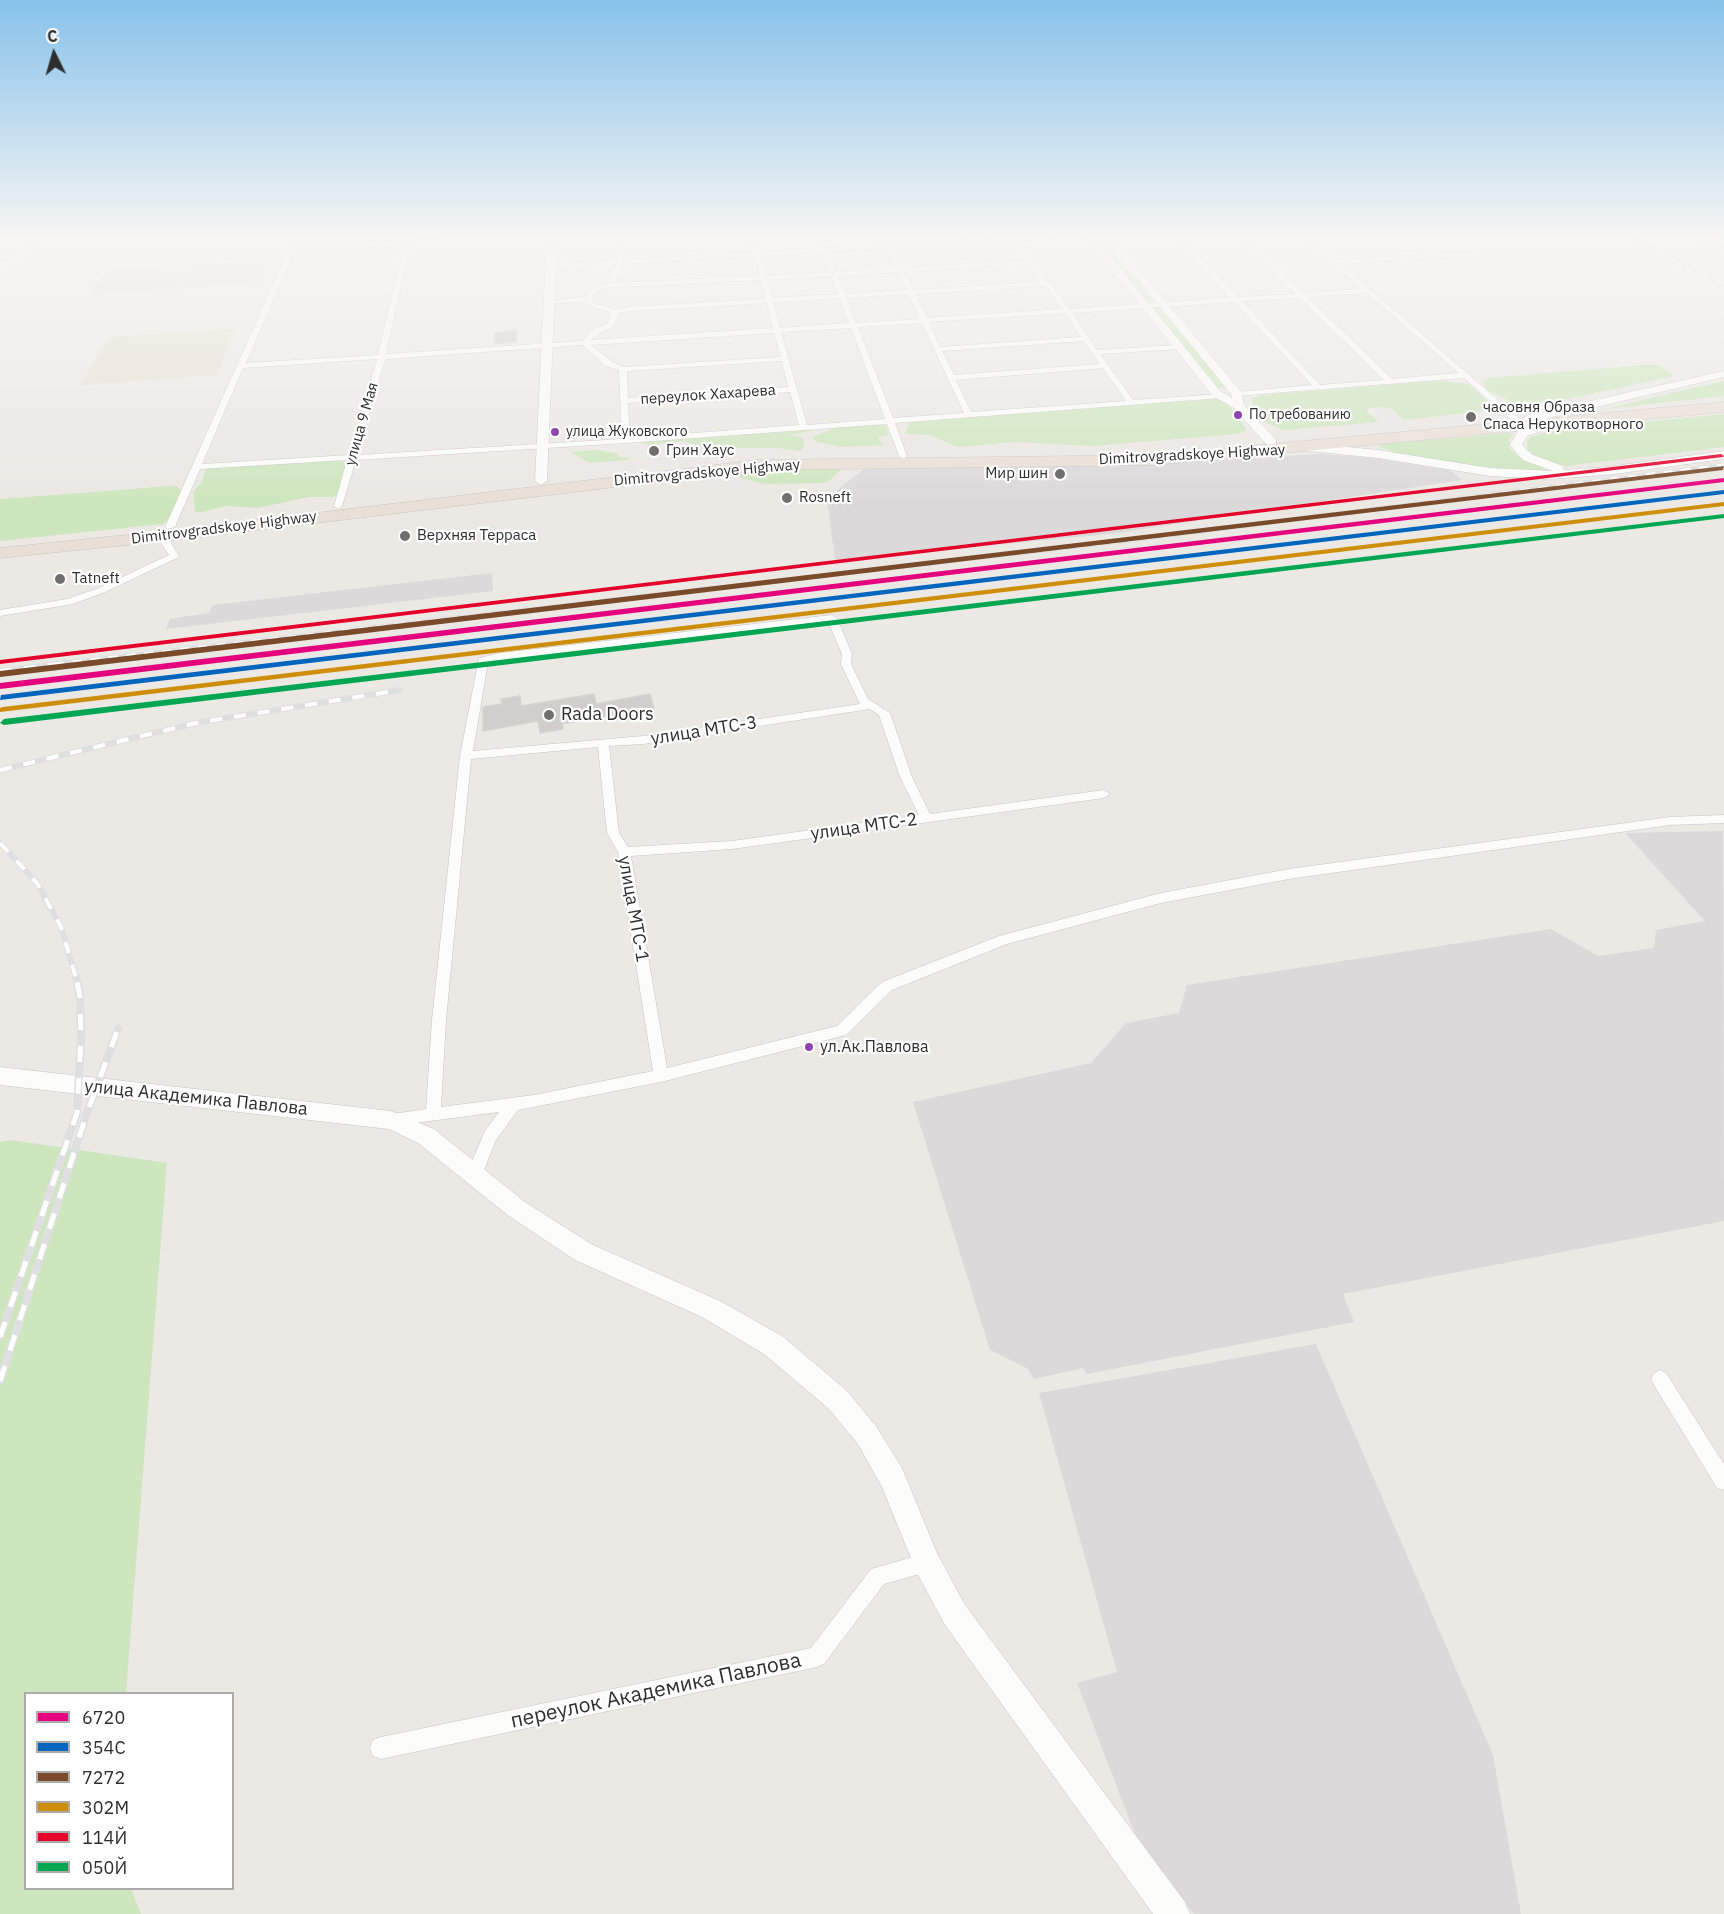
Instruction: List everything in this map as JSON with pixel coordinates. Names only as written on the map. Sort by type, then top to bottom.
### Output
[{"type":"highway","points":[[1523,421],[1724,400]]},
{"type":"highway","points":[[1523,421],[1552,423],[1724,407]]},
{"type":"highway","name":"Dimitrovgradskoye Highway","points":[[0,545],[168,535],[338,506],[757,465],[1153,460],[1523,421]]},
{"type":"highway","name":"Dimitrovgradskoye Highway","points":[[0,553],[168,535],[766,457],[1115,454],[1275,446],[1308,447],[1523,421]]},
{"type":"main road","points":[[541,486],[548,324]]},
{"type":"main road","points":[[1161,324],[1221,396],[1237,400]]},
{"type":"main road","points":[[1177,324],[1275,446]]},
{"type":"main road","points":[[1523,421],[1724,374]]},
{"type":"main road","points":[[1552,423],[1520,436],[1516,445],[1520,452],[1532,460],[1554,468],[1607,471]]},
{"type":"main road","points":[[1308,447],[1378,454],[1509,474],[1570,475],[1724,455]]},
{"type":"main road","name":"улица Академика Павлова","points":[[0,1076],[391,1120],[426,1136],[541,1226],[583,1252],[711,1309],[765,1340],[837,1399],[867,1435],[892,1478],[927,1563],[955,1614],[1173,1914]]},
{"type":"street","points":[[0,613],[69,602],[102,590],[174,556],[168,535],[259,324]]},
{"type":"street","name":"улица 9 Мая","points":[[338,506],[388,324]]},
{"type":"street","points":[[584,343],[597,331],[609,324]]},
{"type":"street","points":[[776,324],[803,427]]},
{"type":"street","points":[[240,366],[861,324]]},
{"type":"street","points":[[925,324],[969,416]]},
{"type":"street","points":[[1075,324],[1131,403]]},
{"type":"street","points":[[1260,324],[1319,388]]},
{"type":"street","points":[[1331,324],[1391,382]]},
{"type":"street","points":[[1407,324],[1523,421]]},
{"type":"street","points":[[851,325],[903,456]]},
{"type":"street","points":[[937,349],[1085,339]]},
{"type":"street","points":[[584,343],[609,364],[623,369],[785,359]]},
{"type":"street","points":[[1094,352],[1178,346]]},
{"type":"street","points":[[951,378],[1104,366]]},
{"type":"street","points":[[623,369],[626,441]]},
{"type":"street","points":[[1237,400],[1319,388],[1467,375]]},
{"type":"street","name":"переулок Хахарева","points":[[624,401],[792,389]]},
{"type":"street","points":[[198,466],[352,459],[803,427],[890,423],[1221,396]]},
{"type":"street","points":[[433,1114],[440,1010],[466,756],[483,660],[500,656],[832,618],[848,654],[846,664],[863,701],[884,713],[906,777],[927,819]]},
{"type":"street","name":"улица МТС-3","points":[[466,756],[643,740],[870,706]]},
{"type":"street","name":"улица МТС-1","points":[[603,743],[613,833],[624,852],[661,1076]]},
{"type":"street","name":"улица МТС-2","points":[[624,852],[732,845],[1104,794]]},
{"type":"street","points":[[391,1120],[513,1104],[661,1076],[842,1031],[887,986],[1004,940],[1161,898],[1289,874],[1466,848],[1670,821],[1724,819]]},
{"type":"street","points":[[474,1175],[490,1136],[513,1104]]},
{"type":"street","points":[[1660,1379],[1724,1481]]},
{"type":"street","name":"переулок Академика Павлова","points":[[381,1748],[817,1657],[878,1576],[927,1563]]},
{"type":"shaded area","points":[[236,328],[216,375],[80,385],[109,337]]},
{"type":"shaded area","points":[[1320,454],[1373,458],[1450,470],[1462,480],[1110,534],[835,560],[827,498],[864,469],[1125,465]]},
{"type":"shaded area","points":[[492,573],[493,591],[166,629],[170,619],[209,613],[213,605]]},
{"type":"shaded area","points":[[1723,831],[1724,1221],[1343,1294],[1354,1322],[1087,1374],[1083,1368],[1034,1379],[1028,1369],[990,1350],[913,1102],[1091,1063],[1126,1023],[1179,1013],[1187,985],[1551,929],[1598,956],[1654,948],[1656,930],[1705,921],[1625,833]]},
{"type":"shaded area","points":[[1316,1344],[1493,1755],[1521,1914],[1194,1914],[1141,1850],[1077,1683],[1117,1672],[1039,1393]]},
{"type":"green space","points":[[1165,324],[1174,324],[1226,387],[1216,388]]},
{"type":"green space","points":[[1658,365],[1674,376],[1554,402],[1519,405],[1487,390],[1483,382],[1488,378]]},
{"type":"green space","points":[[1442,380],[1468,384],[1489,402],[1489,408],[1476,412],[1404,420],[1392,409],[1369,408],[1367,411],[1379,422],[1284,430],[1266,423],[1253,411],[1252,398],[1262,395]]},
{"type":"green space","points":[[1724,381],[1724,396],[1605,409],[1706,385]]},
{"type":"green space","points":[[1205,394],[1226,401],[1247,430],[1239,434],[1092,446],[1015,442],[958,447],[929,435],[905,434],[910,422]]},
{"type":"green space","points":[[1724,414],[1724,447],[1566,466],[1541,460],[1527,449],[1527,441],[1531,437],[1547,432]]},
{"type":"green space","points":[[878,423],[887,428],[888,435],[877,437],[884,445],[843,447],[816,442],[812,437],[836,427]]},
{"type":"green space","points":[[819,429],[791,435],[802,437],[803,448],[800,451],[777,448],[705,448],[683,441],[648,445],[642,442]]},
{"type":"green space","points":[[1514,433],[1509,439],[1510,449],[1520,458],[1549,471],[1483,467],[1401,454],[1379,447],[1379,444]]},
{"type":"green space","points":[[599,450],[618,454],[618,457],[631,458],[589,463],[571,452]]},
{"type":"green space","points":[[326,458],[340,460],[347,465],[340,480],[342,491],[334,497],[309,497],[258,508],[226,506],[195,512],[193,492],[202,482],[205,470],[211,466],[308,463]]},
{"type":"green space","points":[[841,469],[824,483],[764,484],[734,476],[737,472],[756,470]]},
{"type":"green space","points":[[177,486],[181,491],[170,517],[163,524],[0,541],[0,499]]},
{"type":"green space","points":[[11,1140],[167,1163],[126,1692],[24,1692],[24,1890],[131,1890],[141,1914],[0,1914],[0,1142]]},
{"type":"building","points":[[517,331],[516,342],[494,344],[495,333]]},
{"type":"building","name":"Rada Doors","points":[[594,694],[596,704],[650,694],[654,708],[562,724],[563,729],[540,733],[538,721],[483,731],[483,707],[502,704],[501,699],[520,696],[521,706]]},
{"type":"railway","points":[[55,664],[1124,541],[1724,465]]},
{"type":"railway","points":[[0,671],[68,663]]},
{"type":"railway","points":[[0,770],[196,723],[400,690]]},
{"type":"railway","points":[[0,843],[37,883],[61,927],[76,978]]},
{"type":"railway","points":[[0,1337],[77,1113],[81,1038],[80,997],[76,977]]},
{"type":"railway","points":[[0,1381],[87,1113],[118,1029]]},
{"type":"transit line","name":"114Й","points":[[0,662],[1721,456]]},
{"type":"transit line","name":"7272","points":[[0,674],[1723,468]]},
{"type":"transit line","name":"6720","points":[[0,686],[1724,480]]},
{"type":"transit line","name":"354С","points":[[1,698],[1724,492]]},
{"type":"transit line","name":"302М","points":[[3,710],[1724,504]]},
{"type":"transit line","name":"050Й","points":[[4,722],[1724,516]]},
{"type":"place","name":"По требованию","points":[[1238,415]]},
{"type":"place","name":"часовня Образа Спаса Нерукотворного","points":[[1471,417]]},
{"type":"place","name":"улица Жуковского","points":[[555,432]]},
{"type":"place","name":"Грин Хаус","points":[[654,451]]},
{"type":"place","name":"Мир шин","points":[[1060,474]]},
{"type":"place","name":"Rosneft","points":[[787,498]]},
{"type":"place","name":"Верхняя Терраса","points":[[405,536]]},
{"type":"place","name":"Tatneft","points":[[60,579]]},
{"type":"place","name":"Rada Doors","points":[[549,715]]},
{"type":"place","name":"ул.Ак.Павлова","points":[[809,1047]]}]
